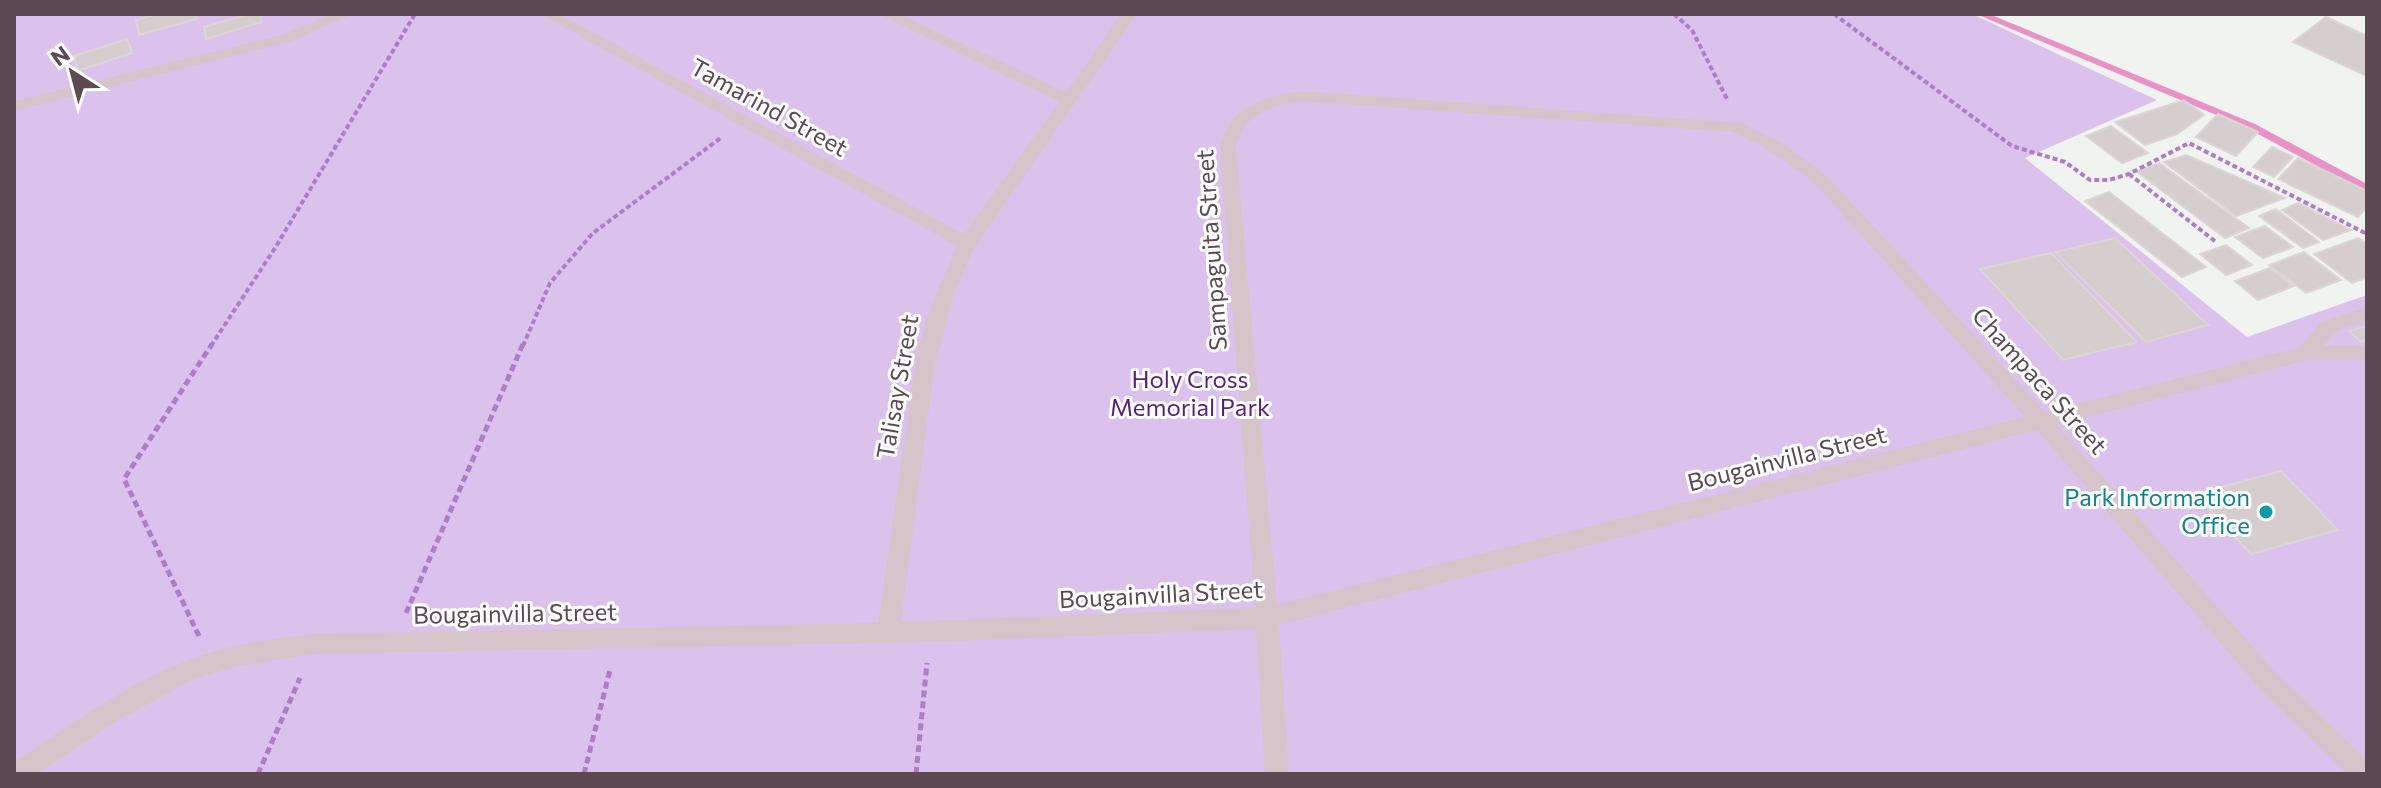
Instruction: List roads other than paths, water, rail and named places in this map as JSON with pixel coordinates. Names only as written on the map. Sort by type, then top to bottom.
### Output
[{"type":"lane","points":[[14,106],[286,38],[345,14]]},
{"type":"lane","name":"Tamarind Street","points":[[548,14],[967,244]]},
{"type":"lane","points":[[887,14],[1069,100]]},
{"type":"lane","name":"Talisay Street","points":[[888,633],[932,328],[948,280],[967,244],[1129,14]]},
{"type":"lane","name":"Champaca Street","points":[[1247,112],[1270,101],[1302,96],[1735,127],[1764,139],[1798,160],[1822,181],[2041,421],[2267,680],[2364,774]]},
{"type":"lane","name":"Sampaguita Street","points":[[1247,112],[1231,128],[1228,147],[1277,774]]},
{"type":"lane","points":[[2308,353],[2327,327],[2367,314]]},
{"type":"lane","name":"Bougainvilla Street","points":[[17,774],[104,716],[161,683],[212,662],[269,649],[315,644],[930,632],[1267,618],[2308,353],[2367,353]]},
{"type":"waterway","points":[[1981,14],[2251,126],[2367,189]]},
{"type":"place","name":"Park Information Office","points":[[2266,512]]},
{"type":"park label","name":"Holy Cross Memorial Park","points":[[1190,394]]}]
